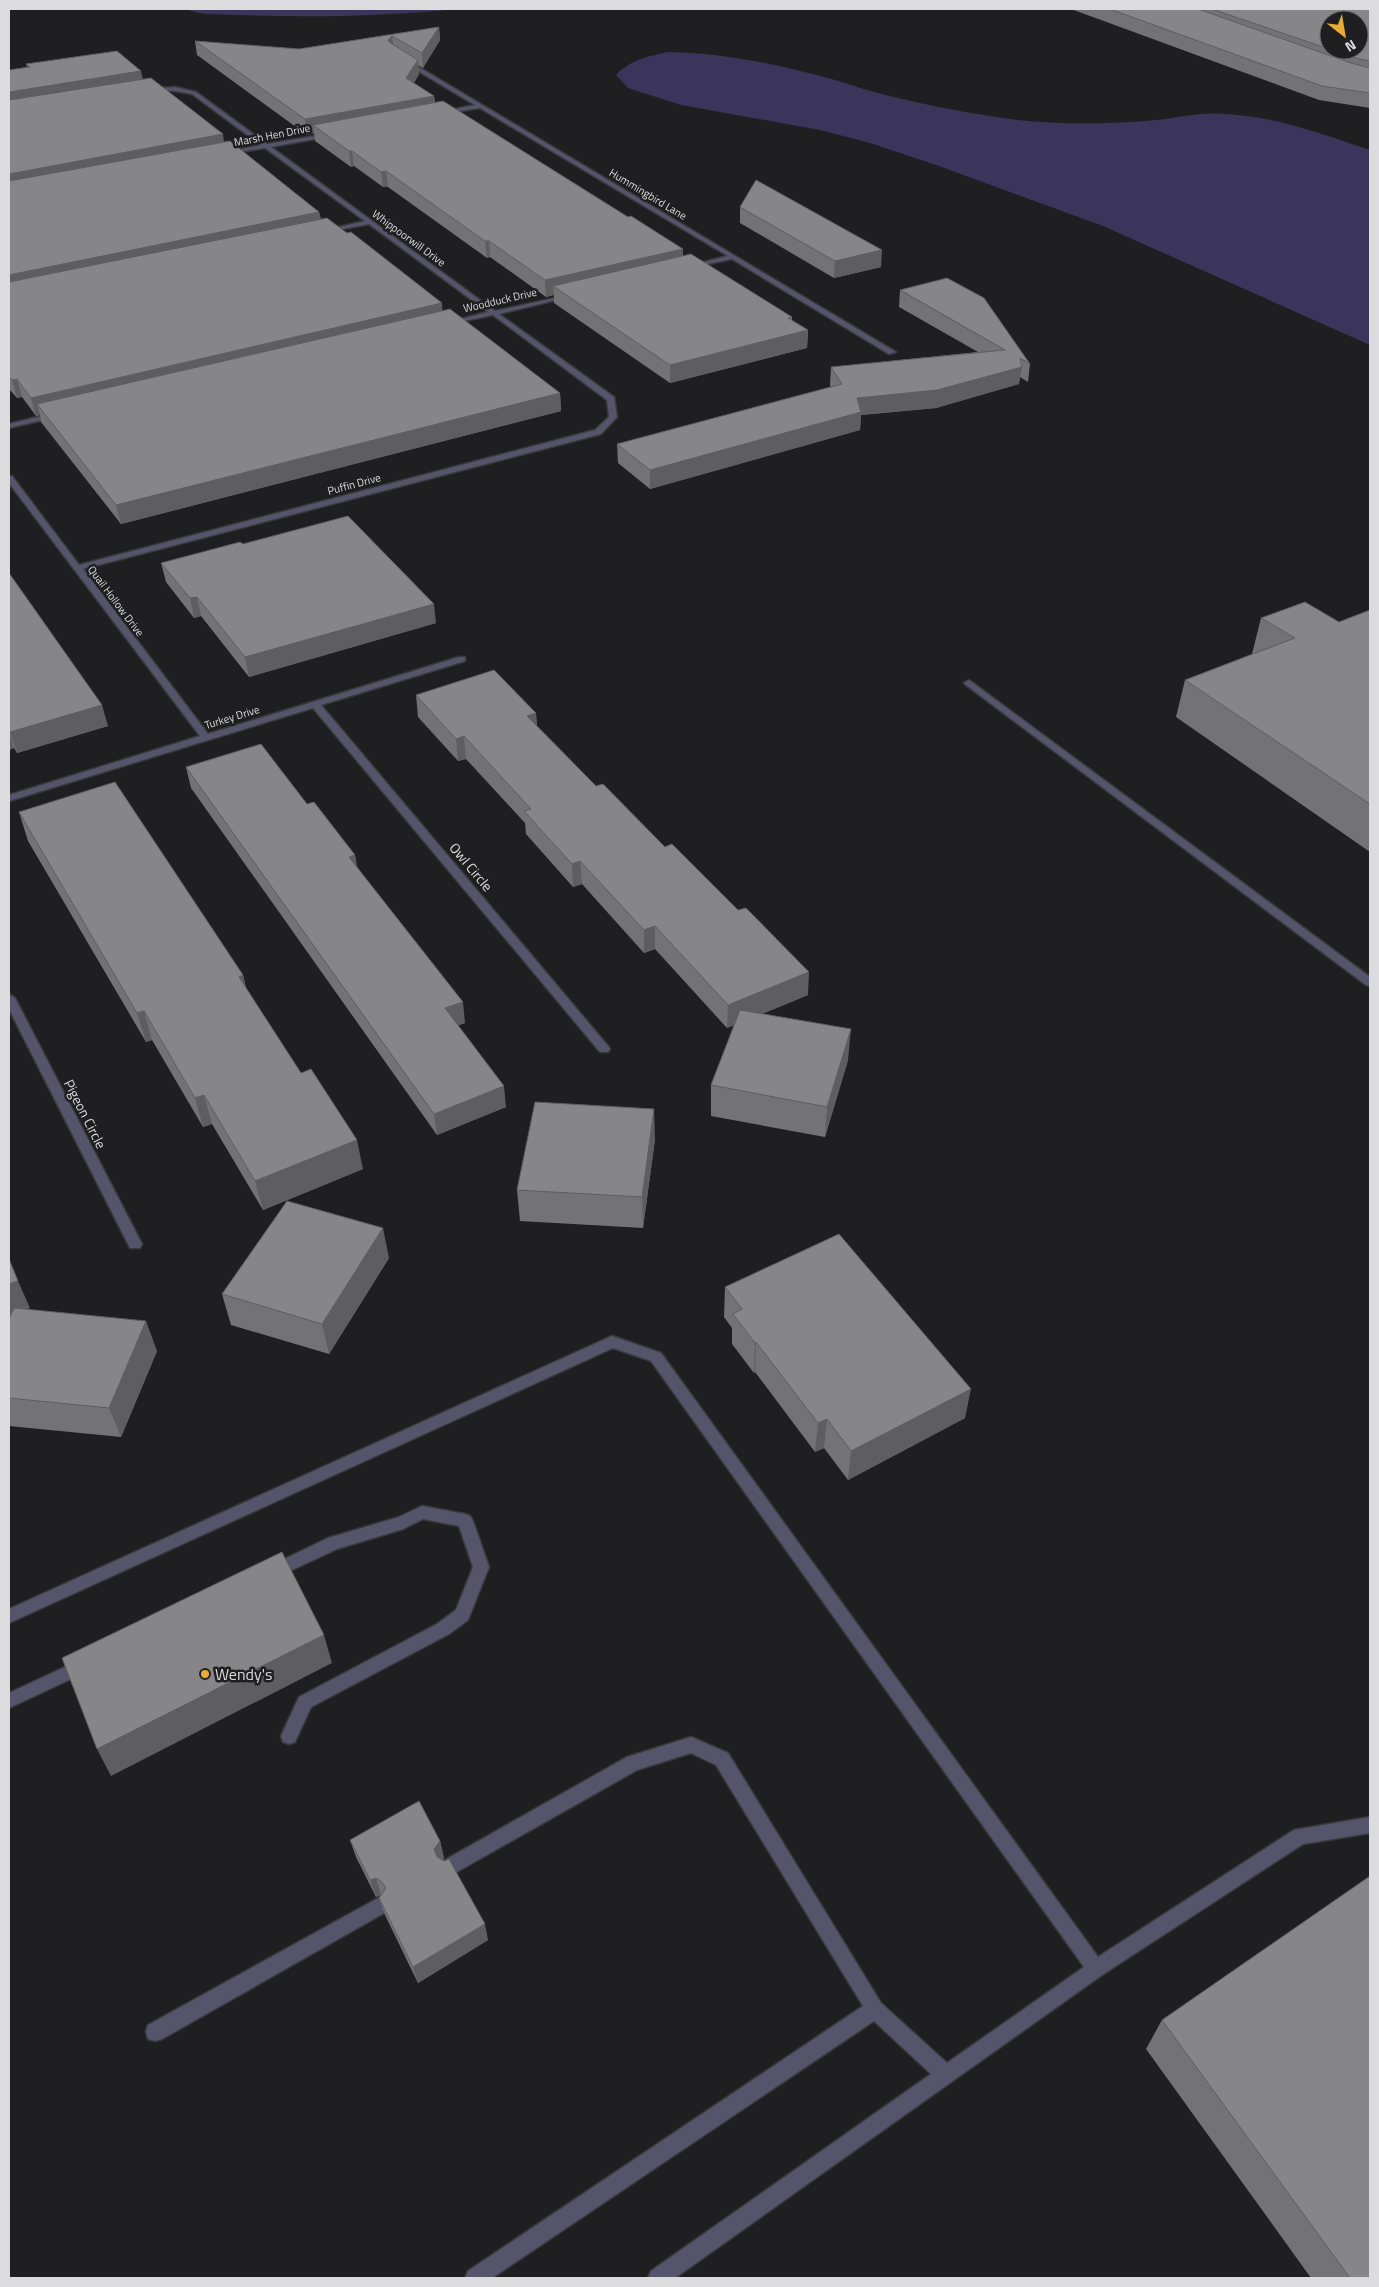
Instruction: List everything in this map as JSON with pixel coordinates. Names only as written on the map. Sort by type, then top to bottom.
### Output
[{"type":"street","name":"Hummingbird Lane","points":[[401,58],[892,352]]},
{"type":"street","name":"Whippoorwill Drive","points":[[135,90],[175,88],[194,93],[611,399]]},
{"type":"street","points":[[432,115],[481,106]]},
{"type":"street","name":"Marsh Hen Drive","points":[[219,155],[335,133]]},
{"type":"street","points":[[312,234],[370,222]]},
{"type":"street","points":[[686,268],[734,257]]},
{"type":"street","name":"Woodduck Drive","points":[[436,326],[580,293]]},
{"type":"street","name":"Puffin Drive","points":[[77,568],[598,432],[613,417],[611,399]]},
{"type":"street","points":[[9,426],[67,412]]},
{"type":"street","name":"Quail Hollow Drive","points":[[9,478],[206,738]]},
{"type":"street","name":"Turkey Drive","points":[[9,798],[462,659]]},
{"type":"street","points":[[970,683],[1370,982]]},
{"type":"street","name":"Owl Circle","points":[[316,704],[604,1049]]},
{"type":"street","name":"Pigeon Circle","points":[[9,998],[135,1244]]},
{"type":"street","points":[[9,1616],[612,1342],[656,1358],[1096,1969]]},
{"type":"street","points":[[263,1578],[333,1543],[403,1522],[422,1512],[465,1521],[481,1567],[462,1615],[443,1629],[306,1702],[289,1736]]},
{"type":"street","points":[[9,1702],[96,1659]]},
{"type":"street","points":[[449,1867],[633,1763],[691,1745],[722,1759],[875,2009],[946,2075]]},
{"type":"street","points":[[658,2278],[1096,1969],[1300,1836],[1370,1826]]},
{"type":"street","points":[[155,2032],[380,1906]]},
{"type":"street","points":[[475,2278],[875,2009]]},
{"type":"shaded area","points":[[186,9],[458,9],[376,15],[294,16],[212,14],[198,13]]},
{"type":"shaded area","points":[[668,52],[731,57],[773,65],[914,102],[1010,119],[1052,123],[1115,123],[1206,114],[1243,115],[1280,122],[1370,150],[1370,345],[1103,226],[939,166],[870,143],[820,130],[681,105],[628,88],[616,75],[634,62]]},
{"type":"building","points":[[1110,9],[1198,9],[1319,52],[1319,60],[1342,60],[1370,68],[1370,93],[1322,86]]},
{"type":"building","points":[[1212,9],[1370,9],[1370,61],[1365,60],[1369,60],[1369,10],[1319,10],[1319,46]]},
{"type":"building","points":[[439,27],[422,53],[392,36],[388,40],[418,60],[406,78],[434,96],[305,119],[195,41],[299,49]]},
{"type":"building","points":[[117,51],[141,71],[9,92],[9,70],[30,67],[26,64]]},
{"type":"building","points":[[151,78],[223,134],[9,174],[9,100]]},
{"type":"building","points":[[443,101],[628,217],[631,216],[683,249],[545,280],[489,241],[485,241],[386,171],[381,172],[313,125]]},
{"type":"building","points":[[230,141],[319,212],[9,275],[9,181]]},
{"type":"building","points":[[756,180],[882,250],[835,261],[740,207]]},
{"type":"building","points":[[327,218],[347,233],[351,232],[442,303],[31,398],[17,379],[12,380],[9,377],[9,282]]},
{"type":"building","points":[[691,254],[792,317],[788,318],[808,330],[670,365],[553,286]]},
{"type":"building","points":[[947,278],[984,298],[1030,364],[1020,358],[1022,367],[937,390],[857,398],[861,412],[650,470],[617,444],[842,384],[831,367],[1005,350],[900,290]]},
{"type":"building","points":[[450,309],[560,393],[116,505],[37,404]]},
{"type":"building","points":[[348,516],[434,604],[245,657],[197,597],[190,598],[161,563],[240,542],[243,544]]},
{"type":"building","points":[[9,573],[102,705],[10,732]]},
{"type":"building","points":[[1305,602],[1339,622],[1370,610],[1370,804],[1185,680],[1295,638],[1261,618]]},
{"type":"building","points":[[494,670],[536,713],[527,716],[596,786],[603,784],[665,847],[672,844],[738,910],[746,908],[809,972],[728,1005],[655,926],[644,930],[580,861],[572,864],[524,811],[531,809],[464,736],[456,739],[416,695]]},
{"type":"building","points":[[261,744],[307,804],[314,802],[355,855],[349,857],[463,1002],[445,1008],[504,1086],[434,1114],[186,767]]},
{"type":"building","points":[[115,782],[243,975],[239,977],[301,1073],[311,1069],[357,1140],[255,1181],[204,1095],[195,1098],[144,1011],[137,1013],[19,812]]},
{"type":"building","points":[[740,1010],[851,1029],[827,1107],[711,1085]]},
{"type":"building","points":[[535,1102],[654,1109],[642,1197],[517,1190]]},
{"type":"building","points":[[287,1201],[383,1228],[322,1324],[222,1294]]},
{"type":"building","points":[[839,1234],[971,1389],[851,1451],[827,1419],[818,1423],[755,1343],[733,1314],[742,1309],[725,1287]]},
{"type":"building","points":[[9,1259],[18,1281],[9,1284]]},
{"type":"building","points":[[14,1308],[146,1321],[109,1408],[9,1398],[9,1319]]},
{"type":"building","name":"Wendy's","points":[[282,1552],[324,1635],[97,1749],[62,1658]]},
{"type":"building","points":[[419,1801],[440,1841],[434,1849],[437,1857],[444,1861],[449,1859],[485,1924],[413,1967],[379,1898],[386,1888],[376,1878],[370,1880],[350,1840]]},
{"type":"building","points":[[1370,1876],[1370,2278],[1350,2278],[1162,2020]]},
{"type":"place","name":"Wendy's","points":[[205,1674]]}]
